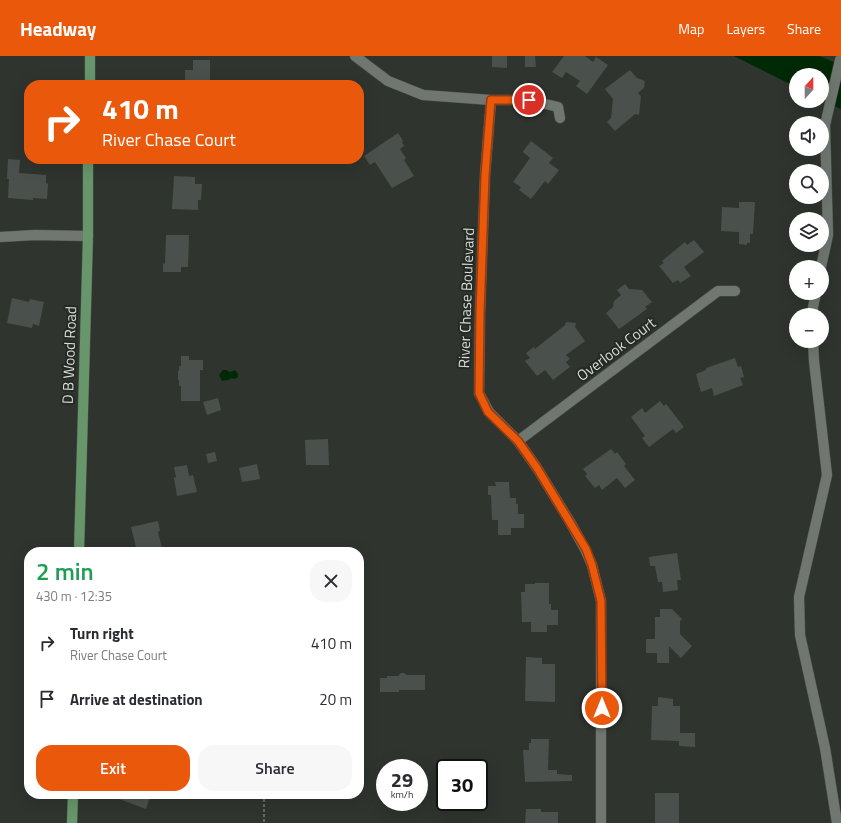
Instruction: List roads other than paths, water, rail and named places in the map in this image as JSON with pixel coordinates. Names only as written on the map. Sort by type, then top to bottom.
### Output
[{"type":"main road","points":[[90,56],[90,80]]},
{"type":"main road","name":"D B Wood Road","points":[[79,547],[88,236],[88,164]]},
{"type":"main road","points":[[72,823],[73,799]]},
{"type":"street","points":[[355,56],[388,82],[423,95],[491,100],[529,100],[558,107],[560,118]]},
{"type":"street","points":[[823,260],[828,235],[825,125],[840,60]]},
{"type":"street","name":"River Chase Boulevard","points":[[491,100],[485,176],[480,313],[479,393],[488,412],[518,441],[548,484],[586,549],[598,582],[601,601],[601,823]]},
{"type":"street","points":[[0,237],[36,235],[88,236]]},
{"type":"street","name":"Overlook Court","points":[[518,441],[718,291],[735,291]]},
{"type":"street","points":[[814,348],[814,361],[827,475],[799,597],[800,635],[825,748],[837,823]]}]
